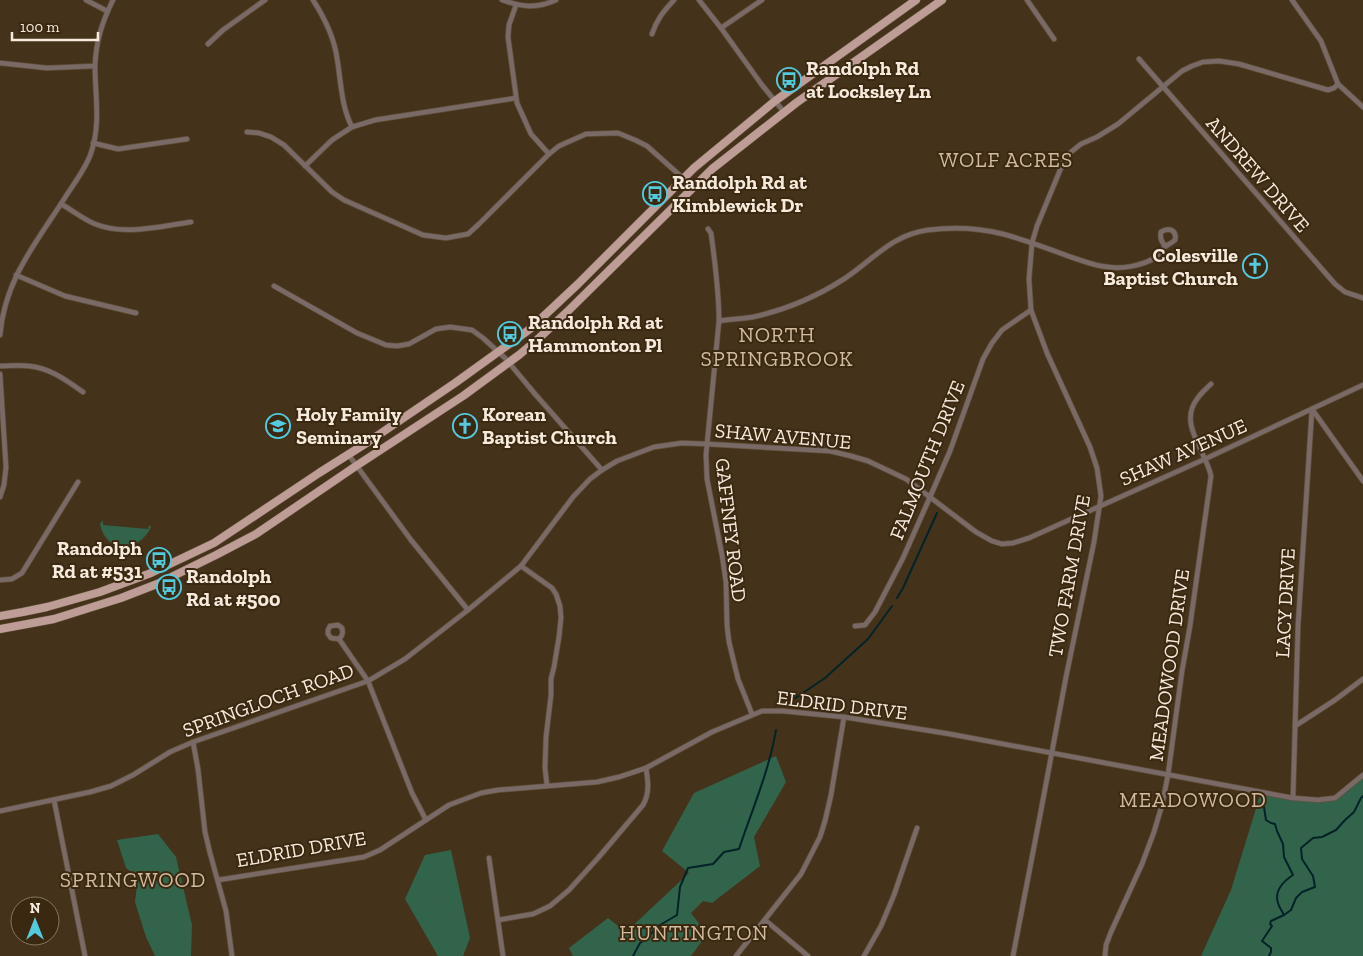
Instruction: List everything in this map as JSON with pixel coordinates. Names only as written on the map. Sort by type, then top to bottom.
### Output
[{"type":"main road","points":[[0,616],[48,607],[100,592],[151,573],[214,543],[455,383],[530,329],[694,168],[775,101],[916,0]]},
{"type":"main road","points":[[0,629],[54,619],[121,598],[158,584],[216,555],[256,534],[463,396],[520,356],[712,169],[784,112],[942,0]]},
{"type":"street","points":[[86,0],[107,11]]},
{"type":"street","points":[[0,335],[1,321],[7,297],[16,275],[25,258],[83,170],[91,154],[98,106],[96,66],[98,37],[113,0]]},
{"type":"street","points":[[208,44],[223,30],[265,0]]},
{"type":"street","points":[[312,0],[329,31],[337,55],[346,115],[352,127]]},
{"type":"street","points":[[502,0],[529,7],[544,5],[556,0]]},
{"type":"street","points":[[652,34],[661,13],[674,0]]},
{"type":"street","points":[[699,0],[784,112]]},
{"type":"street","points":[[722,28],[762,0]]},
{"type":"street","points":[[1027,0],[1054,39]]},
{"type":"street","points":[[1292,0],[1321,41],[1338,84],[1363,107]]},
{"type":"street","points":[[516,5],[509,25],[508,37],[517,103],[528,128],[549,154]]},
{"type":"street","name":"ANDREW DRIVE","points":[[1139,59],[1334,284],[1345,292],[1363,298]]},
{"type":"street","name":"TWO FARM DRIVE","points":[[1013,956],[1066,677],[1094,542],[1101,496],[1097,468],[1090,447],[1047,353],[1031,310],[1028,279],[1036,226],[1063,163],[1071,152],[1081,144],[1118,124],[1182,71],[1192,66],[1203,62],[1219,61],[1239,64],[1328,90],[1338,84]]},
{"type":"street","points":[[0,63],[47,68],[96,66]]},
{"type":"street","points":[[305,166],[332,140],[352,127],[374,120],[516,98]]},
{"type":"street","points":[[247,132],[259,132],[284,145],[332,192],[356,206],[423,235],[446,238],[468,234],[549,154],[559,146],[586,134],[618,133],[635,140],[647,146],[684,179]]},
{"type":"street","points":[[93,143],[118,149],[187,140]]},
{"type":"street","points":[[61,204],[94,224],[115,229],[134,230],[192,222]]},
{"type":"street","name":"GAFFNEY ROAD","points":[[708,229],[711,233],[716,271],[719,321],[706,455],[707,479],[726,582],[727,624],[730,642],[738,679],[752,714]]},
{"type":"street","points":[[719,321],[752,317],[799,303],[845,279],[892,242],[904,236],[927,230],[981,230],[1002,234],[1092,264],[1118,268],[1134,266],[1153,259],[1161,253],[1165,246]]},
{"type":"street","points":[[16,275],[65,296],[136,313]]},
{"type":"street","points":[[274,286],[357,333],[386,345],[409,344],[436,329],[450,327],[472,330],[509,362],[602,470]]},
{"type":"street","name":"FALMOUTH DRIVE","points":[[856,626],[865,624],[875,612],[903,558],[950,451],[983,359],[1002,330],[1031,310]]},
{"type":"street","points":[[0,366],[29,366],[48,370],[83,392]]},
{"type":"street","points":[[0,374],[6,467],[0,498]]},
{"type":"street","name":"MEADOWOOD DRIVE","points":[[1105,956],[1106,945],[1111,932],[1142,864],[1154,832],[1168,775],[1211,476],[1192,431],[1190,416],[1193,405],[1211,384]]},
{"type":"street","name":"SHAW AVENUE","points":[[521,566],[572,497],[590,479],[617,461],[654,447],[682,443],[707,444],[830,451],[851,456],[896,473],[976,532],[1002,544],[1028,538],[1205,459],[1363,385]]},
{"type":"street","points":[[1312,409],[1363,482]]},
{"type":"street","name":"LACY DRIVE","points":[[1293,798],[1298,626],[1312,409]]},
{"type":"street","points":[[348,454],[411,540],[468,610]]},
{"type":"street","points":[[0,580],[12,579],[22,573],[78,482]]},
{"type":"street","points":[[521,566],[552,588],[560,606],[559,637],[551,679],[546,737],[545,768],[547,786]]},
{"type":"street","name":"SPRINGLOCH ROAD","points":[[0,811],[112,786],[170,752],[193,742],[368,680],[405,659],[521,566]]},
{"type":"street","points":[[339,639],[368,680],[412,793],[426,820]]},
{"type":"street","points":[[1294,726],[1363,678]]},
{"type":"street","name":"ELDRID DRIVE","points":[[218,880],[364,857],[380,850],[449,805],[481,793],[596,782],[619,777],[646,768],[712,732],[762,711],[844,717],[950,734],[1293,798],[1318,800],[1335,798],[1363,775]]},
{"type":"street","points":[[736,956],[801,874],[820,837],[825,821],[844,717]]},
{"type":"street","points":[[193,742],[205,832],[226,911],[232,956]]},
{"type":"street","points":[[498,920],[533,914],[550,906],[569,890],[643,805],[648,790],[646,768]]},
{"type":"street","points":[[54,800],[86,956]]},
{"type":"street","points":[[864,956],[881,926],[894,895],[917,828]]},
{"type":"street","points":[[489,858],[503,956]]},
{"type":"street","points":[[765,920],[808,956]]},
{"type":"green space","points":[[103,520],[103,525],[148,529],[149,525],[151,527],[146,536],[139,542],[131,545],[116,545],[103,534],[100,524]]},
{"type":"green space","points":[[776,756],[786,782],[754,837],[760,866],[712,903],[703,901],[691,913],[707,934],[691,956],[573,956],[569,948],[608,918],[626,932],[689,873],[662,851],[694,793]]},
{"type":"green space","points":[[1363,775],[1363,956],[1201,956],[1231,890],[1261,792],[1293,798],[1335,798]]},
{"type":"green space","points":[[158,834],[176,857],[192,925],[191,956],[155,956],[146,937],[135,902],[138,877],[126,868],[117,840]]},
{"type":"green space","points":[[451,850],[470,938],[463,956],[438,956],[405,899],[425,855]]},
{"type":"waterway","points":[[897,598],[937,513]]},
{"type":"waterway","points":[[794,699],[825,678],[868,639],[892,606]]},
{"type":"waterway","points":[[633,956],[640,943],[649,937],[655,928],[677,915],[680,887],[688,868],[713,864],[724,852],[739,849],[765,775],[776,730]]},
{"type":"waterway","points":[[1269,956],[1271,948],[1262,941],[1272,926],[1270,924],[1271,921],[1291,910],[1296,898],[1302,892],[1315,887],[1313,876],[1302,859],[1301,848],[1313,838],[1322,837],[1336,830],[1354,812],[1363,796]]},
{"type":"waterway","points":[[1264,807],[1266,820],[1275,824],[1283,844],[1284,857],[1293,875],[1283,883],[1277,894],[1278,904],[1284,915]]},
{"type":"place","name":"Randolph Rd at Locksley Ln","points":[[789,80]]},
{"type":"place","name":"Randolph Rd at Kimblewick Dr","points":[[655,194]]},
{"type":"place","name":"Colesville Baptist Church","points":[[1255,266]]},
{"type":"place","name":"Randolph Rd at Hammonton Pl","points":[[510,334]]},
{"type":"place","name":"Holy Family Seminary","points":[[278,426]]},
{"type":"place","name":"Korean Baptist Church","points":[[465,426]]},
{"type":"place","name":"Randolph Rd at #531","points":[[159,560]]},
{"type":"place","name":"Randolph Rd at #500","points":[[169,587]]},
{"type":"district","name":"WOLF ACRES","points":[[1006,159]]},
{"type":"district","name":"NORTH SPRINGBROOK","points":[[777,346]]},
{"type":"district","name":"MEADOWOOD","points":[[1193,799]]},
{"type":"district","name":"SPRINGWOOD","points":[[133,879]]},
{"type":"district","name":"HUNTINGTON","points":[[694,932]]}]
